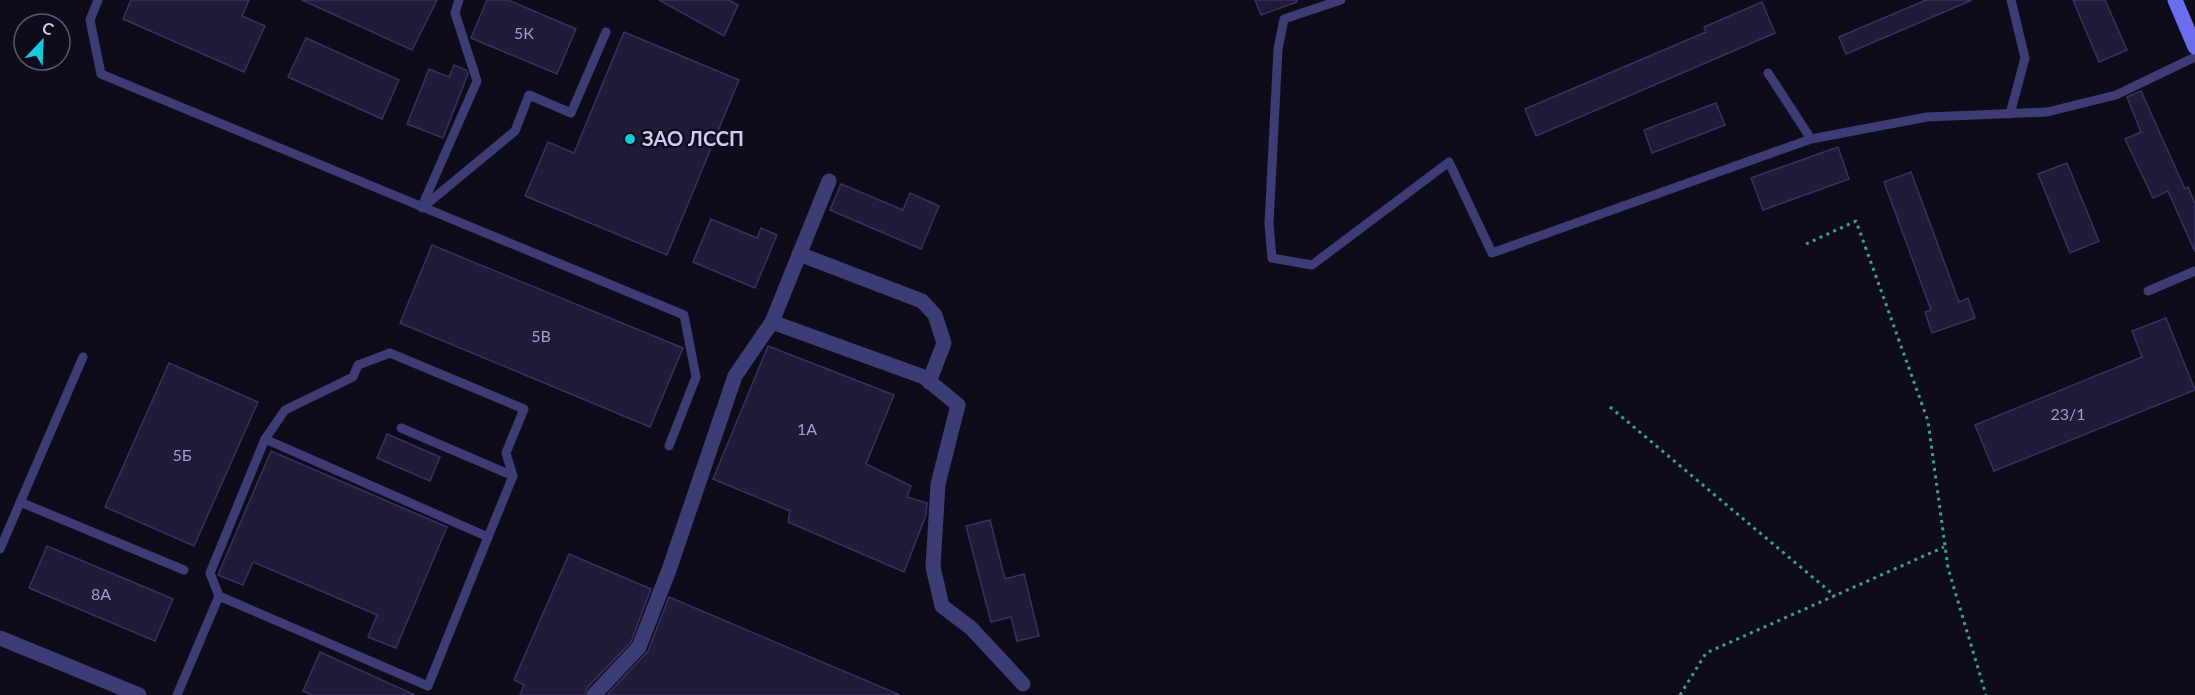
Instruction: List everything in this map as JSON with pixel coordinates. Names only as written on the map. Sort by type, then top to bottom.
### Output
[{"type":"street","points":[[2175,0],[2195,47]]},
{"type":"street","points":[[594,695],[639,647],[688,516],[735,376],[772,322],[829,181]]},
{"type":"street","points":[[799,254],[922,301],[935,315],[944,343],[929,382]]},
{"type":"street","points":[[772,322],[924,377],[958,405],[938,484],[933,567],[942,606],[971,628],[1023,684]]},
{"type":"street","points":[[0,638],[117,691],[140,695]]},
{"type":"lane","points":[[98,0],[90,20],[101,74],[684,315],[696,377],[669,446]]},
{"type":"lane","points":[[422,208],[477,81],[454,13],[459,0]]},
{"type":"lane","points":[[1341,0],[1284,20],[1278,48],[1276,84],[1269,224],[1272,258],[1312,265],[1449,162],[1492,253],[1811,139],[1927,117],[2047,112],[2116,95],[2195,57]]},
{"type":"lane","points":[[2010,114],[2025,58],[2011,0]]},
{"type":"lane","points":[[422,208],[515,131],[529,95],[571,113],[606,32]]},
{"type":"lane","points":[[1768,73],[1811,139]]},
{"type":"lane","points":[[2148,291],[2195,271]]},
{"type":"lane","points":[[177,695],[219,596],[210,573],[265,440],[285,410],[353,377],[358,365],[390,353],[524,409],[506,453],[513,476],[428,686],[219,596]]},
{"type":"lane","points":[[0,549],[83,357]]},
{"type":"lane","points":[[401,428],[513,476]]},
{"type":"lane","points":[[265,440],[488,537]]},
{"type":"lane","points":[[20,502],[184,570]]},
{"type":"path","points":[[1806,244],[1856,222],[1928,421],[1948,568],[1986,695]]},
{"type":"path","points":[[1610,407],[1835,596]]},
{"type":"path","points":[[1680,695],[1706,653],[1945,547]]},
{"type":"building","points":[[131,0],[249,0],[242,16],[265,26],[244,72],[123,19]]},
{"type":"building","points":[[302,0],[437,0],[412,50]]},
{"type":"building","points":[[487,0],[508,0],[576,29],[557,74],[471,38]]},
{"type":"building","points":[[659,0],[729,0],[738,5],[724,36]]},
{"type":"building","points":[[1255,0],[1297,0],[1297,2],[1261,15]]},
{"type":"building","points":[[1926,0],[1972,0],[1846,54],[1839,37]]},
{"type":"building","points":[[2073,0],[2105,0],[2127,50],[2099,62]]},
{"type":"building","points":[[1762,2],[1775,33],[1536,136],[1525,109],[1706,32],[1704,27]]},
{"type":"building","points":[[624,32],[739,80],[667,255],[525,196],[548,142],[574,153]]},
{"type":"building","points":[[306,38],[399,80],[382,119],[288,77]]},
{"type":"building","points":[[454,65],[466,70],[468,74],[443,138],[407,124],[429,69],[449,77]]},
{"type":"building","points":[[2141,91],[2185,189],[2188,187],[2195,204],[2195,252],[2168,191],[2153,198],[2125,139],[2141,132],[2127,97]]},
{"type":"building","points":[[1716,103],[1725,125],[1652,153],[1644,130]]},
{"type":"building","points":[[1838,147],[1849,179],[1763,210],[1751,178]]},
{"type":"building","points":[[2067,163],[2099,241],[2070,253],[2038,174]]},
{"type":"building","points":[[1911,172],[1959,302],[1968,298],[1975,318],[1932,333],[1925,312],[1931,310],[1884,182]]},
{"type":"building","points":[[841,184],[903,210],[910,193],[939,206],[921,249],[830,210]]},
{"type":"building","points":[[711,219],[757,238],[761,228],[777,235],[755,288],[693,262]]},
{"type":"building","points":[[432,245],[683,348],[650,427],[400,323]]},
{"type":"building","points":[[2166,318],[2195,390],[1994,471],[1975,425],[2142,357],[2132,331]]},
{"type":"building","points":[[768,346],[894,395],[866,464],[911,486],[907,497],[927,503],[926,515],[904,572],[788,522],[790,511],[713,479]]},
{"type":"building","points":[[169,363],[258,402],[194,546],[105,507]]},
{"type":"building","points":[[387,434],[440,457],[430,481],[377,458]]},
{"type":"building","points":[[271,451],[447,527],[396,648],[368,637],[377,615],[253,562],[243,585],[218,575]]},
{"type":"building","points":[[990,520],[1005,579],[1024,574],[1039,636],[1017,641],[1011,617],[991,622],[966,526]]},
{"type":"building","points":[[47,546],[173,599],[155,641],[29,588]]},
{"type":"building","points":[[569,554],[651,589],[631,642],[587,688],[585,695],[520,695],[524,685],[514,680]]},
{"type":"building","points":[[669,597],[900,695],[607,695],[648,651]]},
{"type":"building","points":[[320,652],[415,695],[312,695],[303,691]]},
{"type":"place","name":"ЗАО ЛССП","points":[[630,139]]}]
